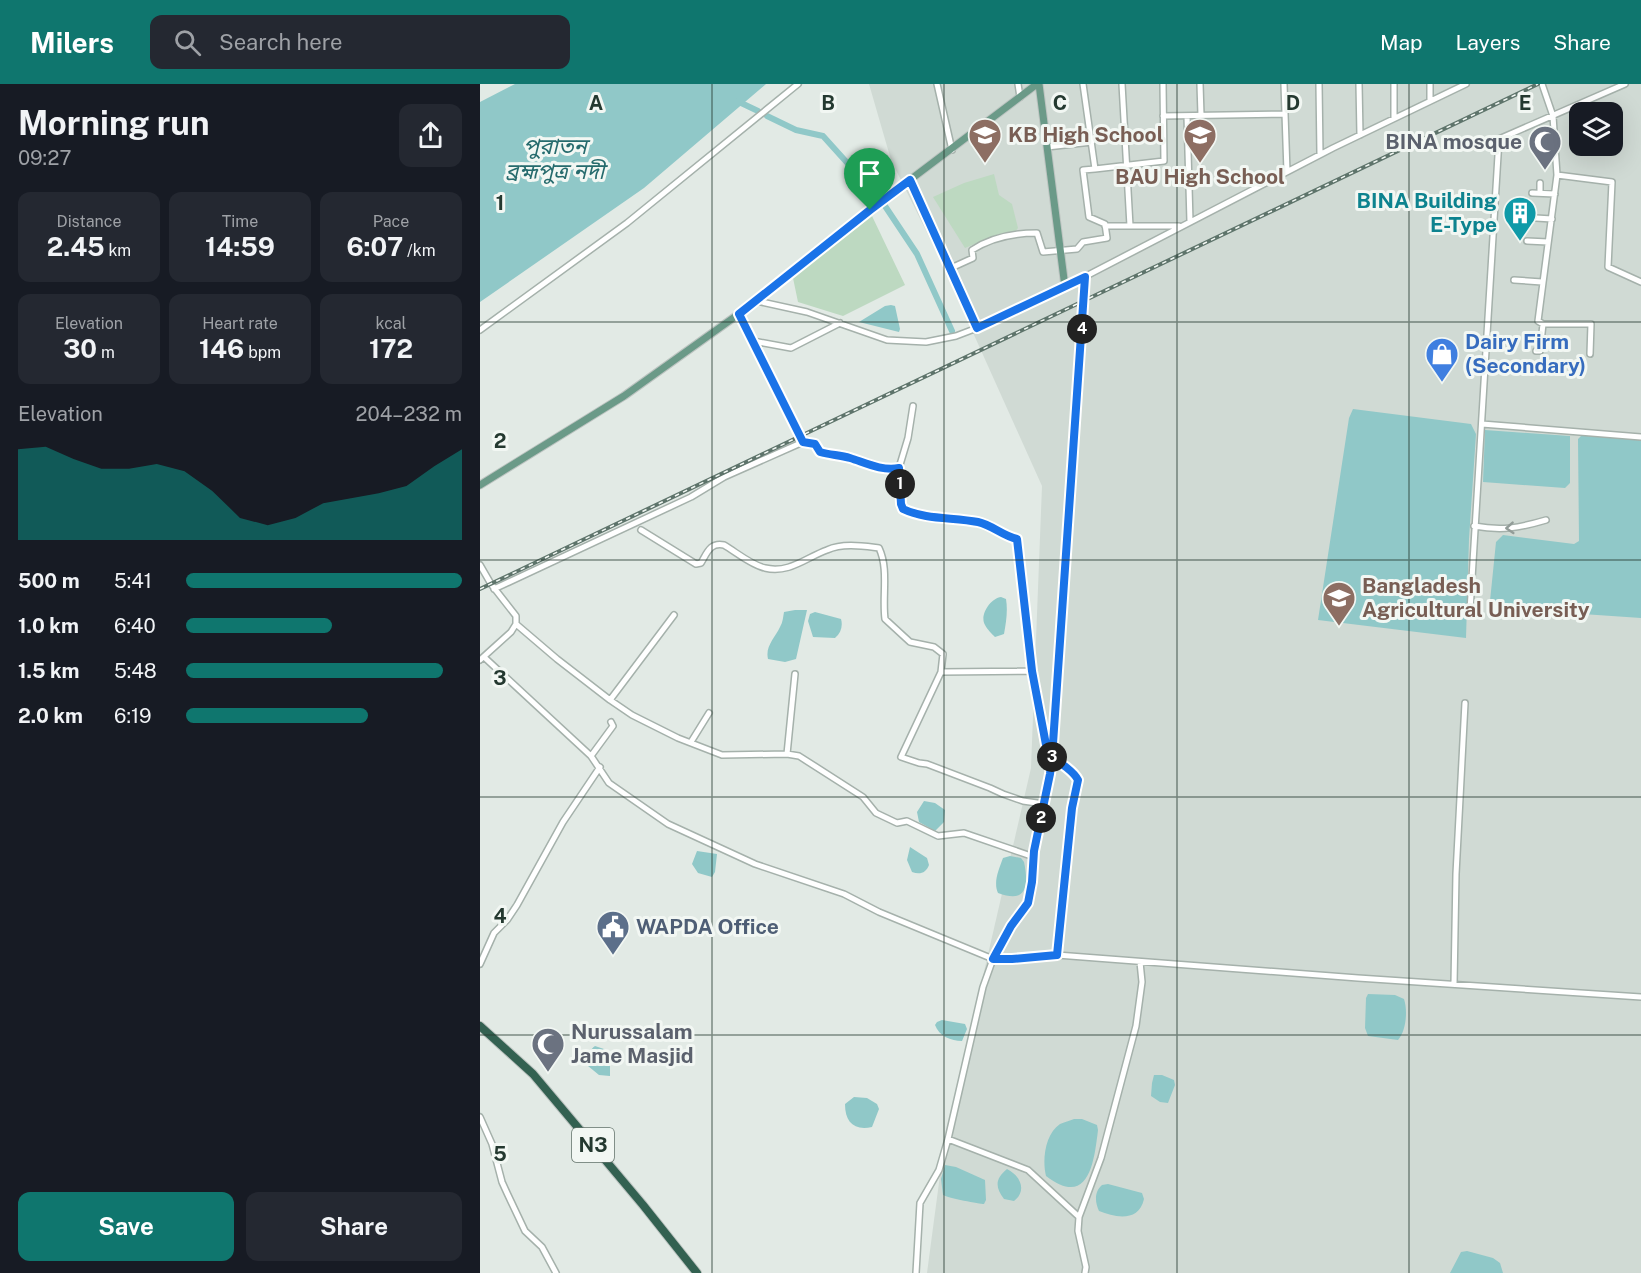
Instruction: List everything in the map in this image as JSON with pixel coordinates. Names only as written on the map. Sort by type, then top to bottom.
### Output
[{"type":"highway","name":"N3","points":[[480,1026],[533,1074],[697,1273]]},
{"type":"main road","points":[[480,485],[624,396],[739,314],[870,210],[1038,84],[1065,287]]},
{"type":"street","points":[[480,330],[627,223],[798,84]]},
{"type":"street","points":[[937,84],[952,150]]},
{"type":"street","points":[[1018,84],[1020,97]]},
{"type":"street","points":[[1083,84],[1095,169]]},
{"type":"street","points":[[1122,84],[1130,226]]},
{"type":"street","points":[[951,268],[973,258],[971,252],[976,247],[993,239],[1017,233],[1037,233],[1042,252],[1077,249],[1083,242],[1107,238],[1105,224],[1089,217],[1083,170],[1164,161],[1163,84]]},
{"type":"street","points":[[1200,84],[1201,116]]},
{"type":"street","points":[[1284,84],[1287,172]]},
{"type":"street","points":[[1319,84],[1320,154]]},
{"type":"street","points":[[1359,84],[1360,135]]},
{"type":"street","points":[[1394,84],[1395,118]]},
{"type":"street","points":[[1430,84],[1430,101]]},
{"type":"street","points":[[757,301],[807,312],[887,340],[913,342],[939,340],[977,328],[1065,287],[1320,154],[1465,84]]},
{"type":"street","points":[[1542,84],[1554,116],[1557,175],[1538,321],[1543,324],[1591,324],[1590,354]]},
{"type":"street","points":[[1470,611],[1499,139],[1625,84]]},
{"type":"street","points":[[1164,116],[1285,114]]},
{"type":"street","points":[[1187,116],[1190,222]]},
{"type":"street","points":[[1047,147],[1092,141]]},
{"type":"street","points":[[1557,175],[1612,182],[1608,267],[1641,282]]},
{"type":"street","points":[[910,180],[977,328]]},
{"type":"street","points":[[1540,183],[1540,194]]},
{"type":"street","points":[[1532,193],[1555,194]]},
{"type":"street","points":[[1519,217],[1552,219]]},
{"type":"street","points":[[1105,226],[1182,226]]},
{"type":"street","points":[[1527,241],[1548,242]]},
{"type":"street","points":[[916,1273],[921,1203],[939,1170],[948,1139],[983,987],[993,959],[1011,926],[1028,903],[1052,758],[1085,277]]},
{"type":"street","points":[[1514,280],[1542,282]]},
{"type":"street","points":[[739,314],[803,442]]},
{"type":"street","points":[[753,341],[791,348],[840,323]]},
{"type":"street","points":[[1536,351],[1540,351],[1543,324]]},
{"type":"street","points":[[913,406],[908,438],[899,468],[903,509],[919,514],[981,522],[1006,536],[1017,539],[1032,671],[1047,750],[1052,758],[1077,776],[1078,780],[1072,808],[1057,955]]},
{"type":"street","points":[[1482,424],[1641,437]]},
{"type":"street","points":[[494,589],[691,497],[724,477],[803,442],[815,444],[820,452],[825,454],[847,457],[890,470],[899,468]]},
{"type":"street","points":[[1474,526],[1491,529],[1518,528],[1546,520]]},
{"type":"street","points":[[641,530],[696,564],[701,563],[717,543],[765,568],[800,564],[838,547],[879,548],[884,560],[885,619],[910,642],[934,647],[943,654],[941,672],[901,757],[927,764],[1013,798],[1044,804]]},
{"type":"street","points":[[480,565],[494,589],[516,616],[516,624],[511,632],[482,658],[591,756],[609,783],[649,812],[678,829],[755,864],[844,894],[879,912],[993,959],[1057,955],[1641,997]]},
{"type":"street","points":[[610,700],[674,615]]},
{"type":"street","points":[[516,624],[557,659],[632,715],[691,742],[722,755],[787,754],[799,756],[863,797],[876,813],[897,823],[907,821],[938,836],[964,833],[1034,857]]},
{"type":"street","points":[[941,672],[1032,671]]},
{"type":"street","points":[[787,754],[795,674]]},
{"type":"street","points":[[1454,984],[1456,874],[1465,703]]},
{"type":"street","points":[[691,742],[709,713]]},
{"type":"street","points":[[591,756],[613,726],[611,722]]},
{"type":"street","points":[[480,964],[494,933],[517,905],[563,822],[600,767]]},
{"type":"street","points":[[1085,1273],[1078,1217],[1101,1158],[1136,1026],[1142,982],[1140,962]]},
{"type":"street","points":[[480,1117],[492,1144],[502,1182],[525,1231],[543,1247],[556,1273]]},
{"type":"street","points":[[948,1139],[1028,1170],[1078,1217]]},
{"type":"shaded area","name":"Bangladesh Agricultural University","points":[[869,84],[1641,84],[1641,1273],[927,1273],[944,1145],[1031,768],[1042,486],[939,257],[891,160]]},
{"type":"green space","points":[[994,174],[999,195],[1012,204],[1018,228],[1015,232],[999,234],[965,248],[933,197],[964,183]]},
{"type":"green space","points":[[872,216],[905,285],[843,316],[798,302],[793,278]]},
{"type":"water","name":"পুরাতন ব্রহ্মপুত্র নদী","points":[[515,84],[766,84],[644,188],[480,302],[480,102]]},
{"type":"water","points":[[885,306],[895,306],[899,332],[859,322]]},
{"type":"water","points":[[1353,409],[1471,424],[1476,434],[1469,539],[1466,638],[1318,620],[1349,418]]},
{"type":"water","points":[[1485,430],[1570,436],[1570,483],[1565,488],[1483,482]]},
{"type":"water","points":[[1583,434],[1641,438],[1641,618],[1494,608],[1490,601],[1496,542],[1503,535],[1574,544],[1579,541],[1578,439]]},
{"type":"water","points":[[1001,597],[1006,599],[1004,634],[995,637],[985,625],[984,617],[993,600]]},
{"type":"water","points":[[807,610],[796,659],[785,662],[768,659],[769,646],[781,625],[784,612]]},
{"type":"water","points":[[815,612],[841,619],[841,629],[835,638],[813,637],[808,621],[810,614]]},
{"type":"water","points":[[924,801],[935,803],[945,810],[944,822],[935,831],[919,822],[917,812]]},
{"type":"water","points":[[910,847],[927,858],[929,865],[922,873],[912,872],[907,860]]},
{"type":"water","points":[[697,851],[717,854],[715,872],[712,877],[698,873],[692,864]]},
{"type":"water","points":[[1010,856],[1021,858],[1026,871],[1024,891],[1015,896],[998,893],[996,884],[1003,858]]},
{"type":"water","points":[[1368,994],[1395,995],[1404,999],[1406,1021],[1398,1040],[1368,1036],[1365,1028]]},
{"type":"water","points":[[942,1020],[965,1024],[967,1029],[962,1041],[950,1039],[939,1032],[935,1025]]},
{"type":"water","points":[[595,1046],[610,1051],[610,1076],[599,1075],[588,1066],[588,1055]]},
{"type":"water","points":[[1154,1075],[1162,1075],[1174,1080],[1175,1085],[1168,1103],[1160,1102],[1151,1096]]},
{"type":"water","points":[[854,1097],[867,1098],[877,1104],[879,1109],[872,1127],[860,1128],[849,1120],[845,1104]]},
{"type":"water","points":[[1074,1119],[1082,1119],[1097,1125],[1098,1130],[1091,1168],[1080,1184],[1071,1187],[1060,1185],[1046,1176],[1044,1163],[1048,1141],[1055,1128]]},
{"type":"water","points":[[945,1165],[956,1167],[985,1180],[986,1200],[984,1204],[943,1195],[941,1179]]},
{"type":"water","points":[[1007,1169],[1016,1176],[1021,1184],[1020,1193],[1014,1201],[1004,1199],[998,1187],[1000,1176]]},
{"type":"water","points":[[1108,1184],[1142,1193],[1144,1199],[1137,1212],[1132,1215],[1119,1216],[1099,1211],[1096,1194],[1102,1185]]},
{"type":"water","points":[[1467,1251],[1493,1258],[1500,1263],[1503,1273],[1450,1273],[1461,1252]]},
{"type":"waterway","points":[[737,101],[758,111]]},
{"type":"waterway","points":[[767,116],[796,130],[823,136],[878,197]]},
{"type":"waterway","points":[[883,203],[917,254],[952,331]]},
{"type":"railway","points":[[480,589],[1538,84]]},
{"type":"place","name":"KB High School","points":[[985,164]]},
{"type":"place","name":"BAU High School","points":[[1200,164]]},
{"type":"place","name":"BINA mosque","points":[[1545,171]]},
{"type":"place","name":"BINA Building E-Type","points":[[1520,242]]},
{"type":"place","name":"Dairy Firm (Secondary)","points":[[1442,383]]},
{"type":"place","name":"Bangladesh Agricultural University","points":[[1339,627]]},
{"type":"place","name":"WAPDA Office","points":[[613,956]]},
{"type":"place","name":"Nurussalam Jame Masjid","points":[[548,1073]]},
{"type":"route","points":[[870,210],[739,314],[803,442],[815,444],[820,452],[825,454],[847,457],[890,470],[899,468],[901,504],[907,511],[981,522],[1006,536],[1017,539],[1032,671],[1047,750],[1052,758],[1034,851],[1028,903],[1011,926],[993,959],[1057,955],[1072,808],[1078,780],[1077,776],[1052,758],[1052,743],[1056,715],[1085,277],[977,328],[910,180],[870,210]]}]
